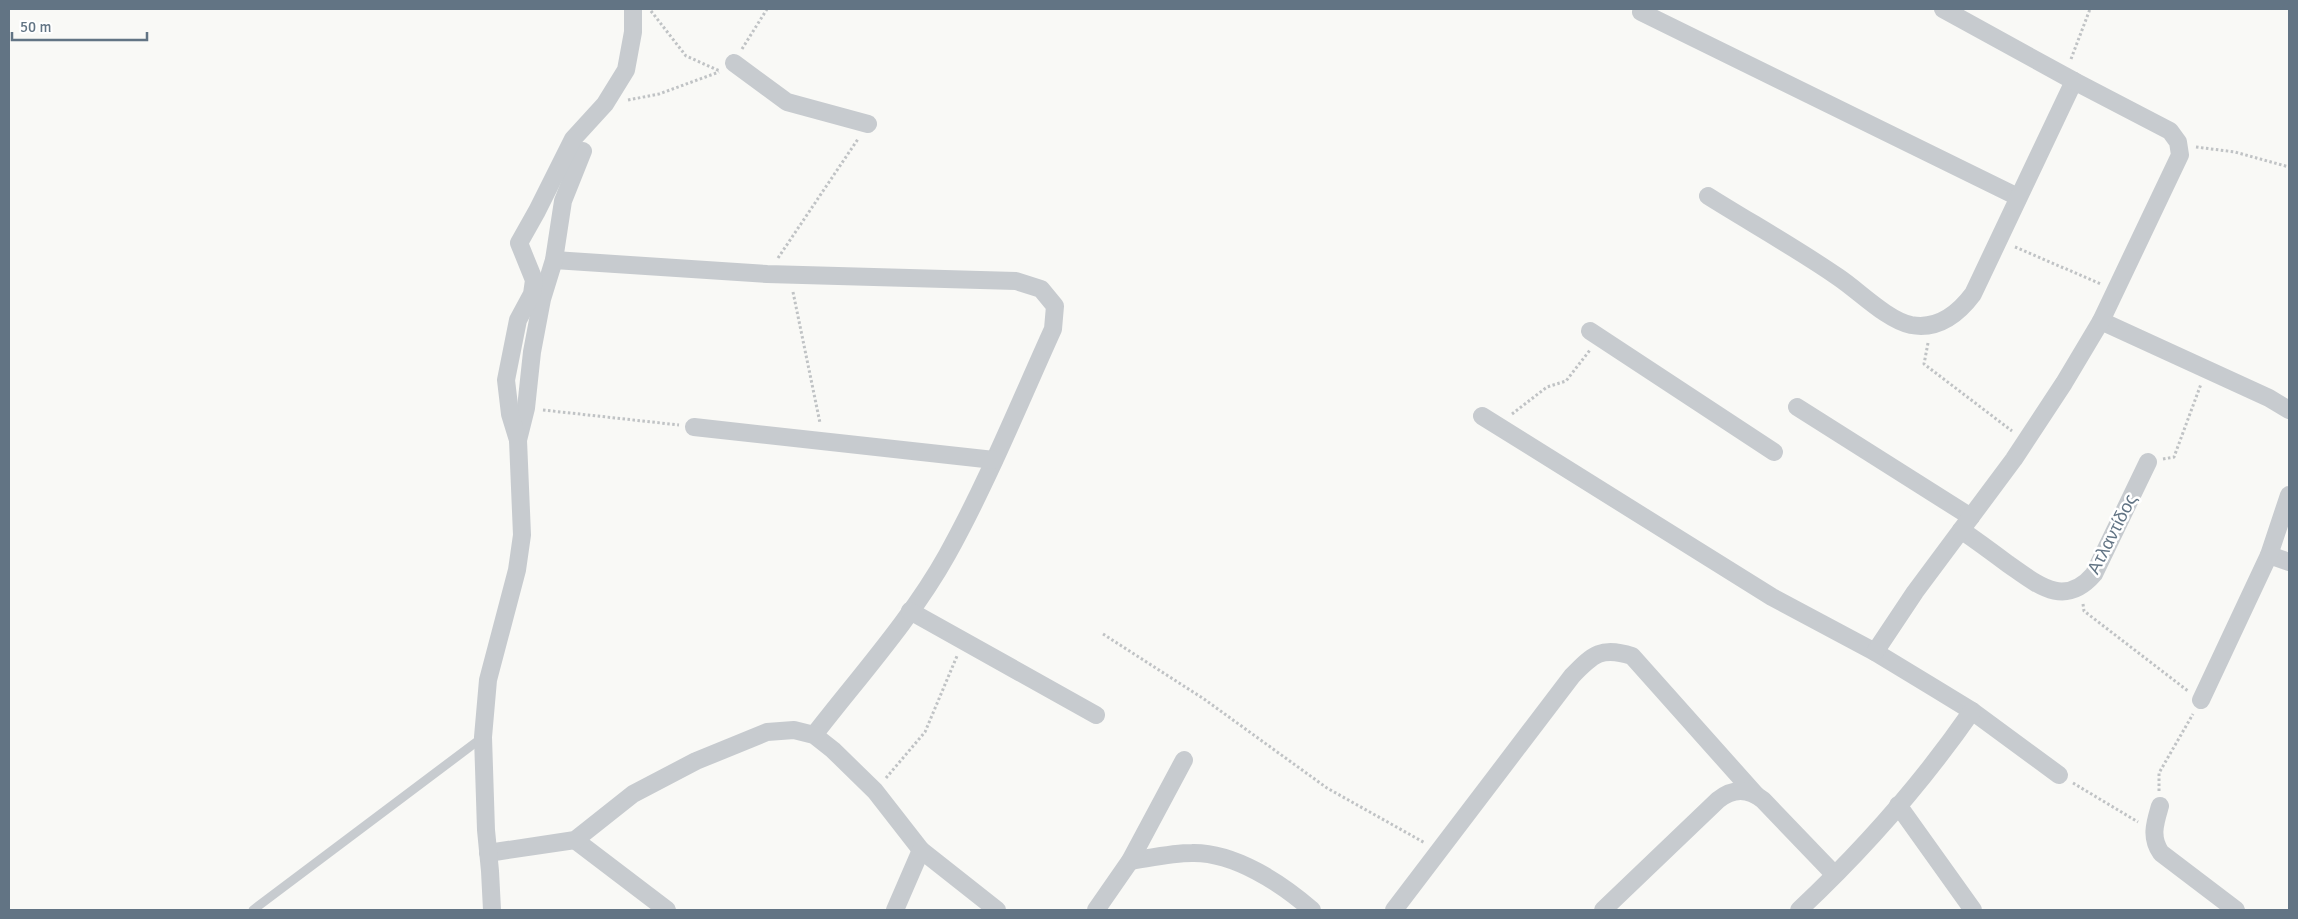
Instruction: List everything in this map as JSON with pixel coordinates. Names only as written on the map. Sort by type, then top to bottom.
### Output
[{"type":"street","points":[[518,440],[526,408],[537,296],[534,280],[519,242],[537,211],[573,139],[605,104],[626,70],[633,32],[634,9]]},
{"type":"street","points":[[1875,652],[1915,592],[2026,442],[2101,321],[2178,161],[2180,148],[2170,131],[2069,79],[1942,9]]},
{"type":"street","points":[[1641,12],[2018,197]]},
{"type":"street","points":[[727,67],[787,102],[868,124]]},
{"type":"street","points":[[1708,196],[1820,265],[1897,319],[1912,325],[1931,325],[1950,318],[1965,304],[1972,294],[2018,197],[2069,79]]},
{"type":"street","points":[[492,910],[486,830],[483,737],[488,680],[517,570],[522,535],[518,440],[510,414],[506,380],[518,320],[537,296],[554,260],[563,201],[583,152]]},
{"type":"street","points":[[554,260],[789,275],[1016,281],[1042,289],[1055,306],[1053,329],[994,460],[946,556],[910,611],[814,735]]},
{"type":"street","points":[[2101,321],[2274,400],[2289,410]]},
{"type":"street","points":[[1595,334],[1774,452]]},
{"type":"street","name":"Ατλαντίδος","points":[[1797,408],[1966,523],[2046,589],[2063,591],[2082,585],[2099,565],[2148,462]]},
{"type":"street","points":[[1482,416],[1772,597],[1875,652],[1972,711],[2059,775]]},
{"type":"street","points":[[694,427],[994,460]]},
{"type":"street","points":[[2201,700],[2269,555],[2289,495]]},
{"type":"street","points":[[2269,555],[2289,562]]},
{"type":"street","points":[[910,611],[1096,715]]},
{"type":"street","points":[[1394,910],[1572,676],[1588,660],[1601,652],[1617,651],[1632,656],[1756,795],[1834,874]]},
{"type":"street","points":[[1800,910],[1898,805],[1937,758],[1972,711]]},
{"type":"street","points":[[488,853],[575,840],[632,794],[696,761],[767,732],[794,730],[814,735],[833,750],[875,791],[921,850],[997,910]]},
{"type":"street","points":[[1096,910],[1130,861],[1184,760]]},
{"type":"street","points":[[1603,910],[1722,797],[1739,790],[1756,795]]},
{"type":"street","points":[[1898,805],[1973,910]]},
{"type":"street","points":[[2160,806],[2154,832],[2156,845],[2161,853],[2236,910]]},
{"type":"street","points":[[575,840],[667,910]]},
{"type":"street","points":[[895,910],[921,850]]},
{"type":"street","points":[[1130,861],[1192,853],[1223,857],[1259,872],[1312,910]]},
{"type":"lane","points":[[253,910],[483,737]]},
{"type":"path","points":[[649,9],[686,56],[727,67]]},
{"type":"path","points":[[605,104],[659,94],[711,76],[727,67],[767,9]]},
{"type":"path","points":[[2069,79],[2090,9]]},
{"type":"path","points":[[768,274],[868,124]]},
{"type":"path","points":[[2180,148],[2220,149],[2289,167]]},
{"type":"path","points":[[1998,240],[2116,290]]},
{"type":"path","points":[[789,275],[823,441]]},
{"type":"path","points":[[1931,325],[1924,364],[2026,442]]},
{"type":"path","points":[[1497,425],[1547,386],[1566,381],[1595,334]]},
{"type":"path","points":[[2148,462],[2174,457],[2207,370]]},
{"type":"path","points":[[526,408],[694,427]]},
{"type":"path","points":[[2082,585],[2084,611],[2201,700],[2159,773],[2160,806]]},
{"type":"path","points":[[1103,634],[1204,699],[1327,788],[1440,852]]},
{"type":"path","points":[[875,791],[925,732],[963,641]]},
{"type":"path","points":[[2059,775],[2154,832]]}]
